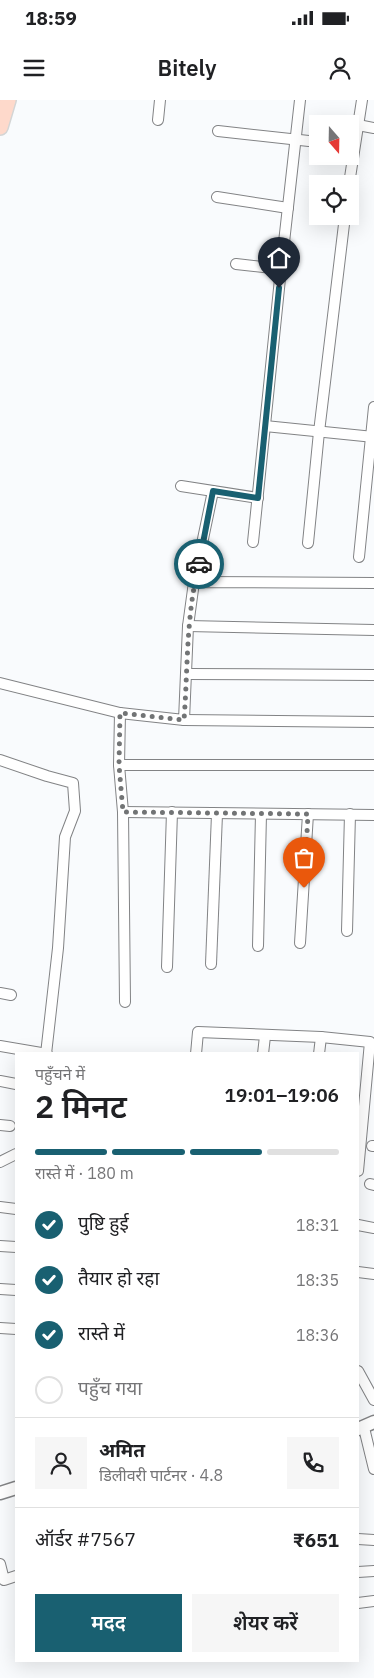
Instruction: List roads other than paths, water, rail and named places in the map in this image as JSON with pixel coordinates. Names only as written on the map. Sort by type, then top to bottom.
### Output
[{"type":"main road","points":[[0,127],[8,100]]},
{"type":"street","points":[[158,120],[160,100]]},
{"type":"street","points":[[254,542],[300,100]]},
{"type":"street","points":[[359,119],[362,100]]},
{"type":"street","points":[[359,125],[374,128]]},
{"type":"street","points":[[218,131],[309,141]]},
{"type":"street","points":[[217,197],[288,208]]},
{"type":"street","points":[[308,543],[344,225]]},
{"type":"street","points":[[236,264],[281,269]]},
{"type":"street","points":[[359,557],[374,407]]},
{"type":"street","points":[[266,426],[372,437]]},
{"type":"street","points":[[181,486],[258,498]]},
{"type":"street","points":[[184,720],[188,626],[194,582],[213,491]]},
{"type":"street","points":[[194,582],[374,584]]},
{"type":"street","points":[[188,626],[374,630]]},
{"type":"street","points":[[187,674],[374,675]]},
{"type":"street","points":[[0,683],[120,713],[184,720],[374,722]]},
{"type":"street","points":[[120,713],[119,765],[123,812],[125,1002]]},
{"type":"street","points":[[0,760],[73,783],[75,811],[65,837],[58,948],[46,1052]]},
{"type":"street","points":[[119,765],[374,765]]},
{"type":"street","points":[[123,812],[374,815]]},
{"type":"street","points":[[167,967],[172,812]]},
{"type":"street","points":[[211,964],[217,814]]},
{"type":"street","points":[[258,946],[261,814]]},
{"type":"street","points":[[300,942],[308,814]]},
{"type":"street","points":[[347,931],[350,814]]},
{"type":"street","points":[[0,994],[11,996]]},
{"type":"street","points":[[196,1052],[198,1032],[321,1037],[370,1042],[360,1117],[359,1144]]},
{"type":"street","points":[[263,1052],[265,1036]]},
{"type":"street","points":[[320,1052],[321,1037]]},
{"type":"street","points":[[0,1046],[34,1052]]},
{"type":"street","points":[[0,1081],[15,1084]]},
{"type":"street","points":[[0,1162],[15,1154]]},
{"type":"street","points":[[0,1206],[15,1208]]},
{"type":"street","points":[[359,1225],[374,1228]]},
{"type":"street","points":[[0,1246],[15,1247]]},
{"type":"street","points":[[359,1272],[374,1274]]},
{"type":"street","points":[[0,1289],[15,1290]]},
{"type":"street","points":[[0,1328],[15,1329]]},
{"type":"street","points":[[359,1372],[374,1400]]},
{"type":"street","points":[[365,1426],[374,1469]]},
{"type":"street","points":[[0,1493],[15,1488]]},
{"type":"street","points":[[359,1539],[374,1540]]},
{"type":"street","points":[[0,1564],[4,1580],[15,1576]]},
{"type":"street","points":[[359,1572],[374,1571]]},
{"type":"street","points":[[359,1604],[374,1600]]}]
